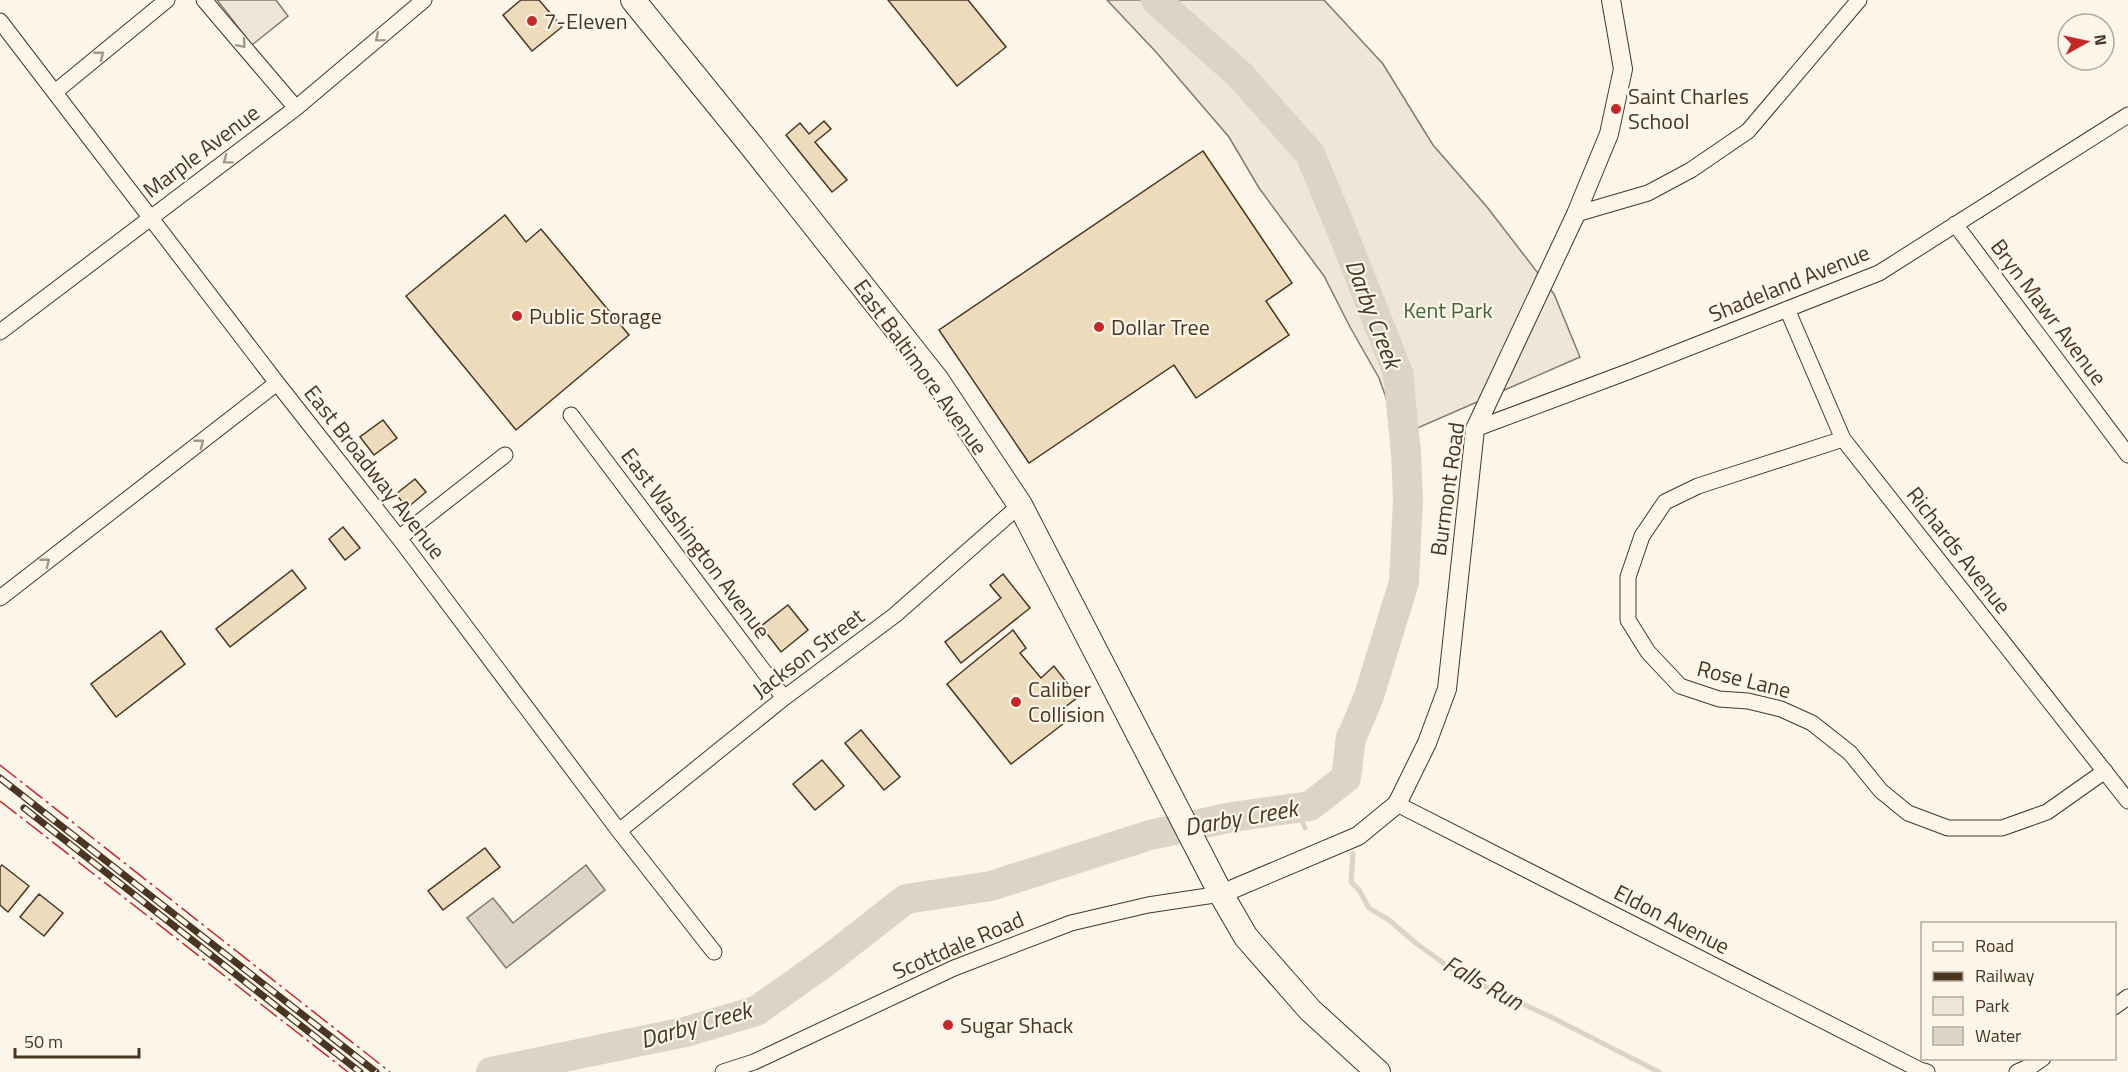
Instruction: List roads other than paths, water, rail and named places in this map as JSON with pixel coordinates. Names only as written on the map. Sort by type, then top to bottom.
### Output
[{"type":"main road","name":"East Baltimore Avenue","points":[[633,0],[936,379],[1020,505],[1216,884],[1246,937],[1302,1002],[1378,1072]]},
{"type":"street","points":[[55,92],[167,0]]},
{"type":"street","points":[[204,0],[296,108]]},
{"type":"street","name":"Marple Avenue","points":[[0,332],[296,108],[424,0]]},
{"type":"street","name":"Burmont Road","points":[[1216,884],[1358,836],[1397,804],[1427,743],[1447,688],[1474,429],[1576,214],[1609,134],[1623,69],[1611,0]]},
{"type":"street","points":[[1576,214],[1648,193],[1691,170],[1748,131],[1859,0]]},
{"type":"street","name":"East Broadway Avenue","points":[[0,21],[277,383],[399,538],[619,831],[714,952]]},
{"type":"street","name":"Shadeland Avenue","points":[[1474,429],[1630,371],[1879,273],[2128,115]]},
{"type":"street","name":"Bryn Mawr Avenue","points":[[1955,224],[2128,455]]},
{"type":"street","name":"Richards Avenue","points":[[1787,309],[1843,439],[2128,801]]},
{"type":"street","points":[[0,598],[277,383]]},
{"type":"street","name":"East Washington Avenue","points":[[571,414],[784,698]]},
{"type":"street","name":"Rose Lane","points":[[1843,439],[1698,486],[1665,502],[1642,536],[1628,577],[1628,620],[1648,652],[1680,686],[1719,699],[1748,701],[1781,709],[1812,723],[1850,753],[1881,791],[1908,813],[1948,828],[2002,828],[2048,812],[2105,771]]},
{"type":"street","points":[[399,538],[505,455]]},
{"type":"street","name":"Jackson Street","points":[[619,831],[784,698],[895,615],[1020,505]]},
{"type":"street","name":"Eldon Avenue","points":[[1397,804],[1927,1072]]},
{"type":"street","name":"Scottdale Road","points":[[723,1072],[754,1062],[954,968],[1071,923],[1148,905],[1216,884]]},
{"type":"street","points":[[2116,1006],[2128,997]]},
{"type":"street","points":[[2017,1072],[2041,1060]]},
{"type":"water","points":[[586,865],[605,890],[506,968],[467,918],[493,898],[513,923]]},
{"type":"waterway","name":"Darby Creek","points":[[491,1072],[685,1032],[756,1011],[824,963],[906,899],[991,886],[1150,835],[1232,817],[1310,806],[1346,778],[1351,737],[1351,739],[1369,696],[1404,582],[1408,499],[1398,373],[1310,154],[1241,76],[1156,0]]},
{"type":"waterway","points":[[1296,808],[1305,828]]},
{"type":"waterway","name":"Falls Run","points":[[1353,853],[1351,882],[1359,890],[1369,908],[1389,920],[1417,944],[1460,975],[1551,1017],[1659,1072]]},
{"type":"railway","points":[[0,778],[376,1072]]},
{"type":"railway","points":[[24,808],[360,1072]]},
{"type":"place","name":"7-Eleven","points":[[532,21]]},
{"type":"place","name":"Saint Charles School","points":[[1616,109]]},
{"type":"place","name":"Public Storage","points":[[517,316]]},
{"type":"place","name":"Dollar Tree","points":[[1099,327]]},
{"type":"place","name":"Caliber Collision","points":[[1016,702]]},
{"type":"place","name":"Sugar Shack","points":[[948,1025]]},
{"type":"park label","name":"Kent Park","points":[[1448,310]]}]
